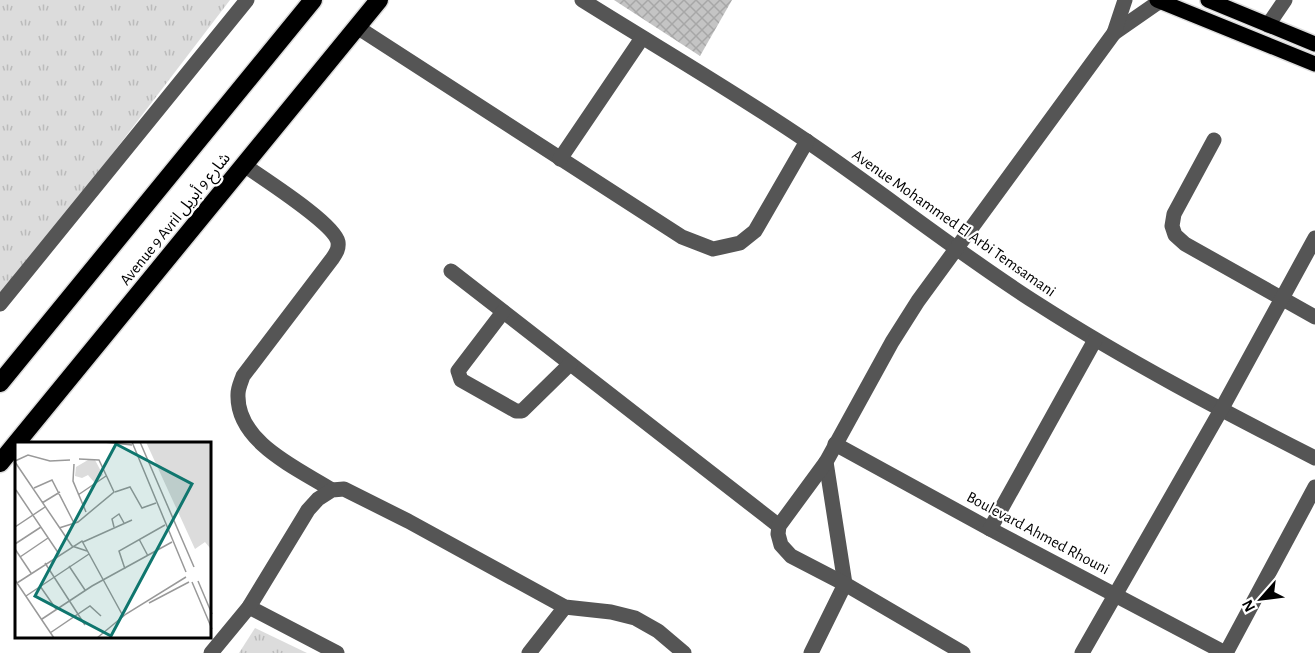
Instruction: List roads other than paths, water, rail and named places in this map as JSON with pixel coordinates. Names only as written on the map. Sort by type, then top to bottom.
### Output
[{"type":"highway","name":"Avenue 9 Avril شارع 9 أبريل","points":[[0,383],[313,0]]},
{"type":"highway","name":"Avenue 9 Avril شارع 9 أبريل","points":[[17,442],[380,0]]},
{"type":"highway","name":"Avenue 9 Avril شارع 9 أبريل","points":[[0,463],[15,445]]},
{"type":"main road","points":[[1208,0],[1315,44]]},
{"type":"main road","points":[[1158,1],[1315,64]]},
{"type":"street","points":[[0,304],[247,0]]},
{"type":"street","name":"Avenue Mohammed El Arbi Temsamani","points":[[582,0],[807,141],[1001,280],[1095,340],[1221,410],[1315,458]]},
{"type":"street","points":[[963,653],[940,648],[845,584],[791,556],[781,545],[777,534],[779,526],[826,462],[892,342],[931,282],[958,249],[1114,33],[1125,0]]},
{"type":"street","points":[[1268,25],[1285,0]]},
{"type":"street","points":[[1114,33],[1158,1]]},
{"type":"street","points":[[357,27],[682,237],[713,249],[740,243],[755,231],[807,141]]},
{"type":"street","points":[[560,159],[642,38]]},
{"type":"street","points":[[1214,140],[1174,214],[1172,226],[1175,235],[1197,252],[1315,317]]},
{"type":"street","points":[[244,165],[304,207],[332,231],[338,240],[338,250],[243,376],[238,392],[239,408],[244,424],[255,438],[268,449],[332,490]]},
{"type":"street","points":[[1082,653],[1221,410],[1315,238]]},
{"type":"street","points":[[451,271],[779,526]]},
{"type":"street","points":[[503,312],[458,371],[461,380],[516,411],[522,411],[570,364]]},
{"type":"street","points":[[990,529],[1095,340]]},
{"type":"street","name":"Boulevard Ahmed Rhouni","points":[[835,444],[1225,653]]},
{"type":"street","points":[[811,653],[845,584],[826,462]]},
{"type":"street","points":[[1225,653],[1315,487]]},
{"type":"street","points":[[211,653],[249,607],[308,510],[318,499],[332,490],[344,489],[565,607],[610,612],[635,618],[658,631],[681,652]]},
{"type":"street","points":[[249,607],[338,653]]},
{"type":"street","points":[[529,653],[565,607]]}]
